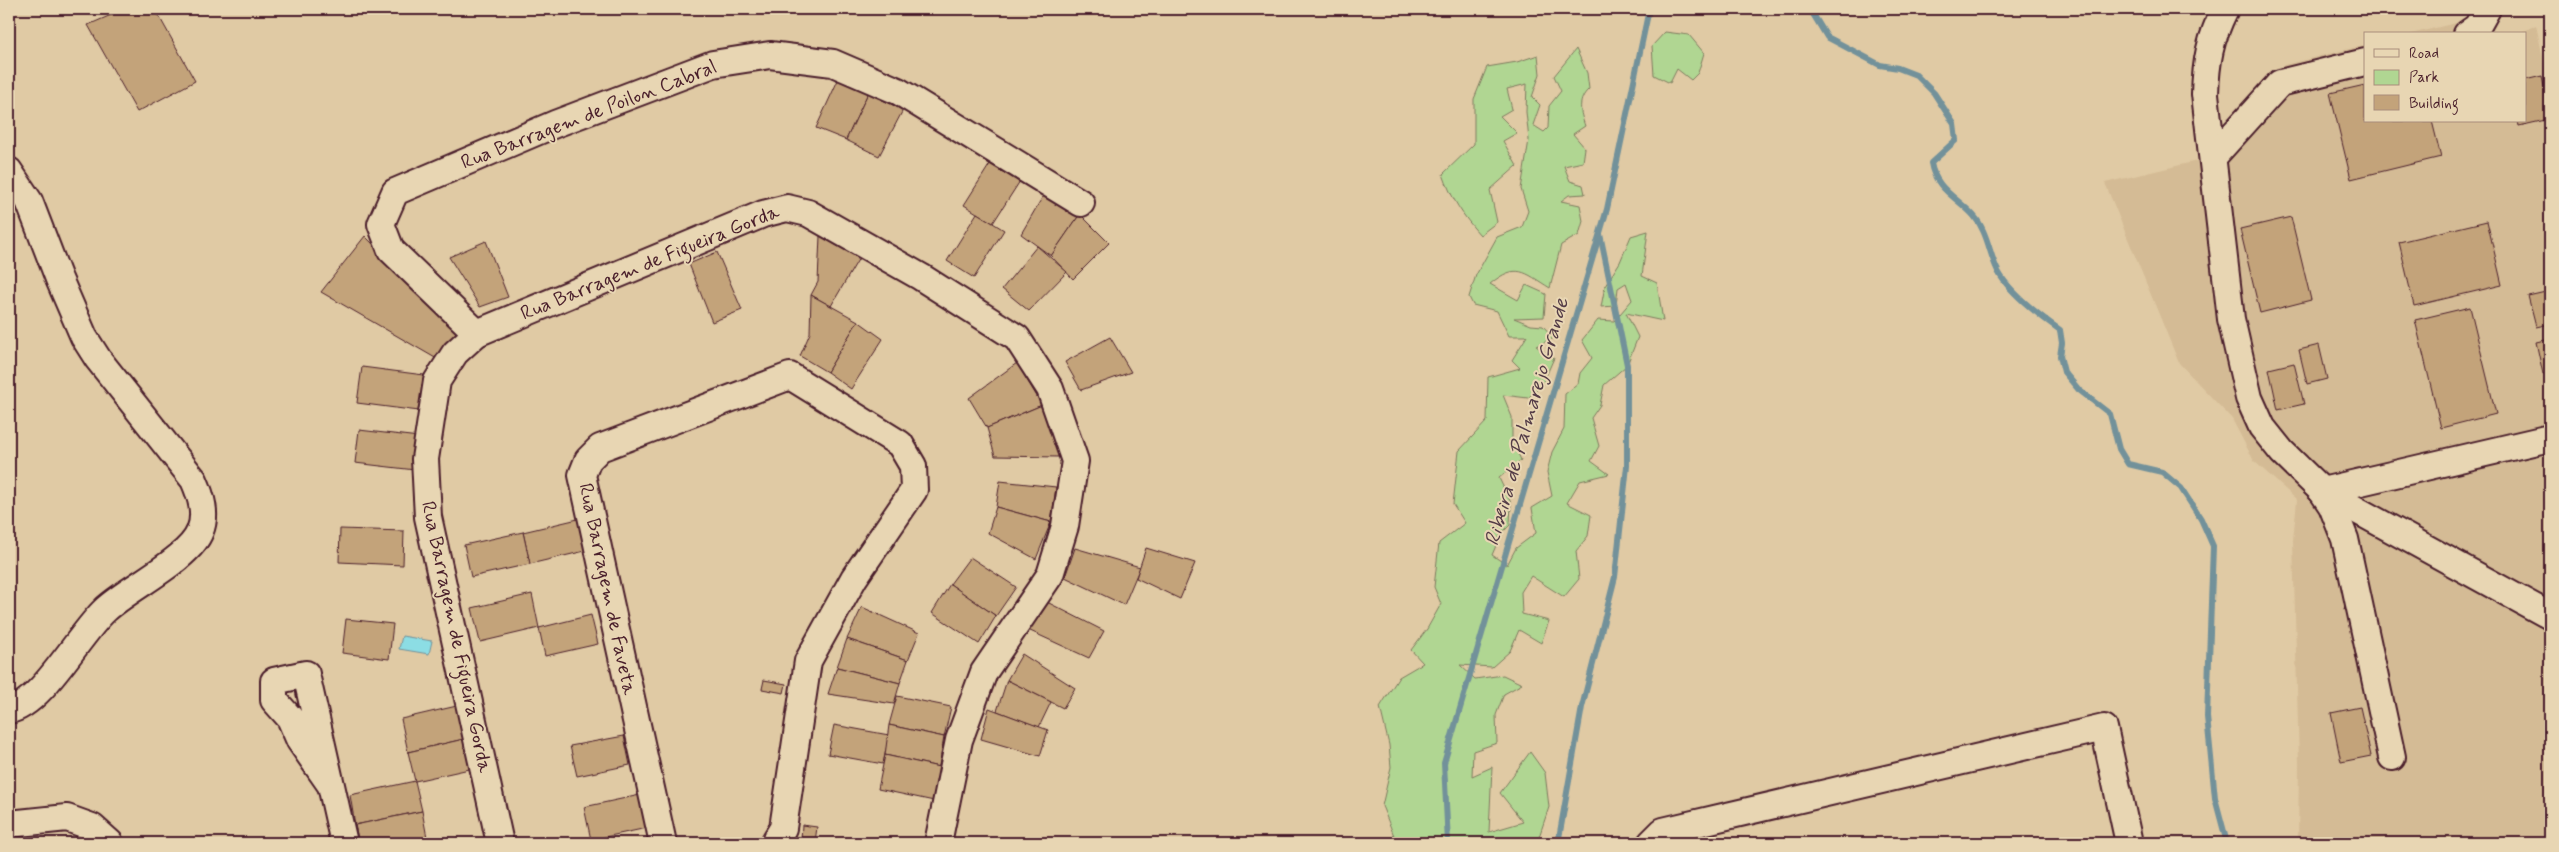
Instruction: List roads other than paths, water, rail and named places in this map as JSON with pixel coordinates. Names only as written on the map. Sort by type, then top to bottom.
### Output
[{"type":"street","points":[[2225,9],[2215,28],[2206,59],[2205,94],[2214,156],[2231,319],[2249,398],[2262,427],[2288,458],[2322,491],[2337,516],[2345,540],[2392,757]]},
{"type":"street","points":[[2470,32],[2477,27],[2487,9]]},
{"type":"street","name":"Rua Barragem de Poilon Cabral","points":[[477,333],[391,250],[381,224],[395,192],[555,124],[713,64],[770,55],[833,63],[898,91],[1082,203]]},
{"type":"street","points":[[2214,156],[2280,82],[2364,62]]},
{"type":"street","points":[[9,171],[29,201],[84,337],[98,359],[194,480],[203,500],[201,530],[191,548],[105,610],[29,701],[9,710]]},
{"type":"street","name":"Rua Barragem de Figueira Gorda","points":[[500,843],[428,517],[425,469],[437,381],[455,353],[477,333],[763,214],[787,208],[808,213],[921,277],[1017,338],[1050,389],[1074,461],[1065,526],[1050,575],[984,672],[959,740],[938,843]]},
{"type":"street","name":"Rua Barragem de Faveta","points":[[663,843],[582,474],[588,460],[600,448],[790,376],[900,444],[913,466],[914,490],[854,578],[808,661],[783,828],[774,843]]},
{"type":"street","points":[[2322,491],[2550,438]]},
{"type":"street","points":[[2322,491],[2550,616]]},
{"type":"street","points":[[1651,843],[1662,831],[2104,728],[2129,843]]},
{"type":"street","points":[[330,784],[344,843]]},
{"type":"street","points":[[9,824],[67,818],[92,827],[110,843]]},
{"type":"water","points":[[402,636],[432,641],[429,654],[399,649]]},
{"type":"waterway","name":"Ribeira de Palmarejo Grande","points":[[1448,843],[1444,763],[1607,209],[1649,9]]},
{"type":"waterway","points":[[1810,9],[1827,37],[1880,65],[1898,68],[1916,75],[1934,93],[1954,124],[1956,140],[1931,163],[1937,180],[1974,216],[1985,235],[1997,269],[2008,286],[2034,311],[2060,330],[2062,343],[2060,356],[2064,372],[2079,390],[2110,414],[2119,449],[2128,464],[2162,472],[2181,488],[2201,519],[2213,546],[2207,717],[2215,798],[2227,843]]},
{"type":"waterway","points":[[1560,843],[1559,838],[1582,707],[1615,577],[1627,466],[1627,365],[1600,234]]}]
